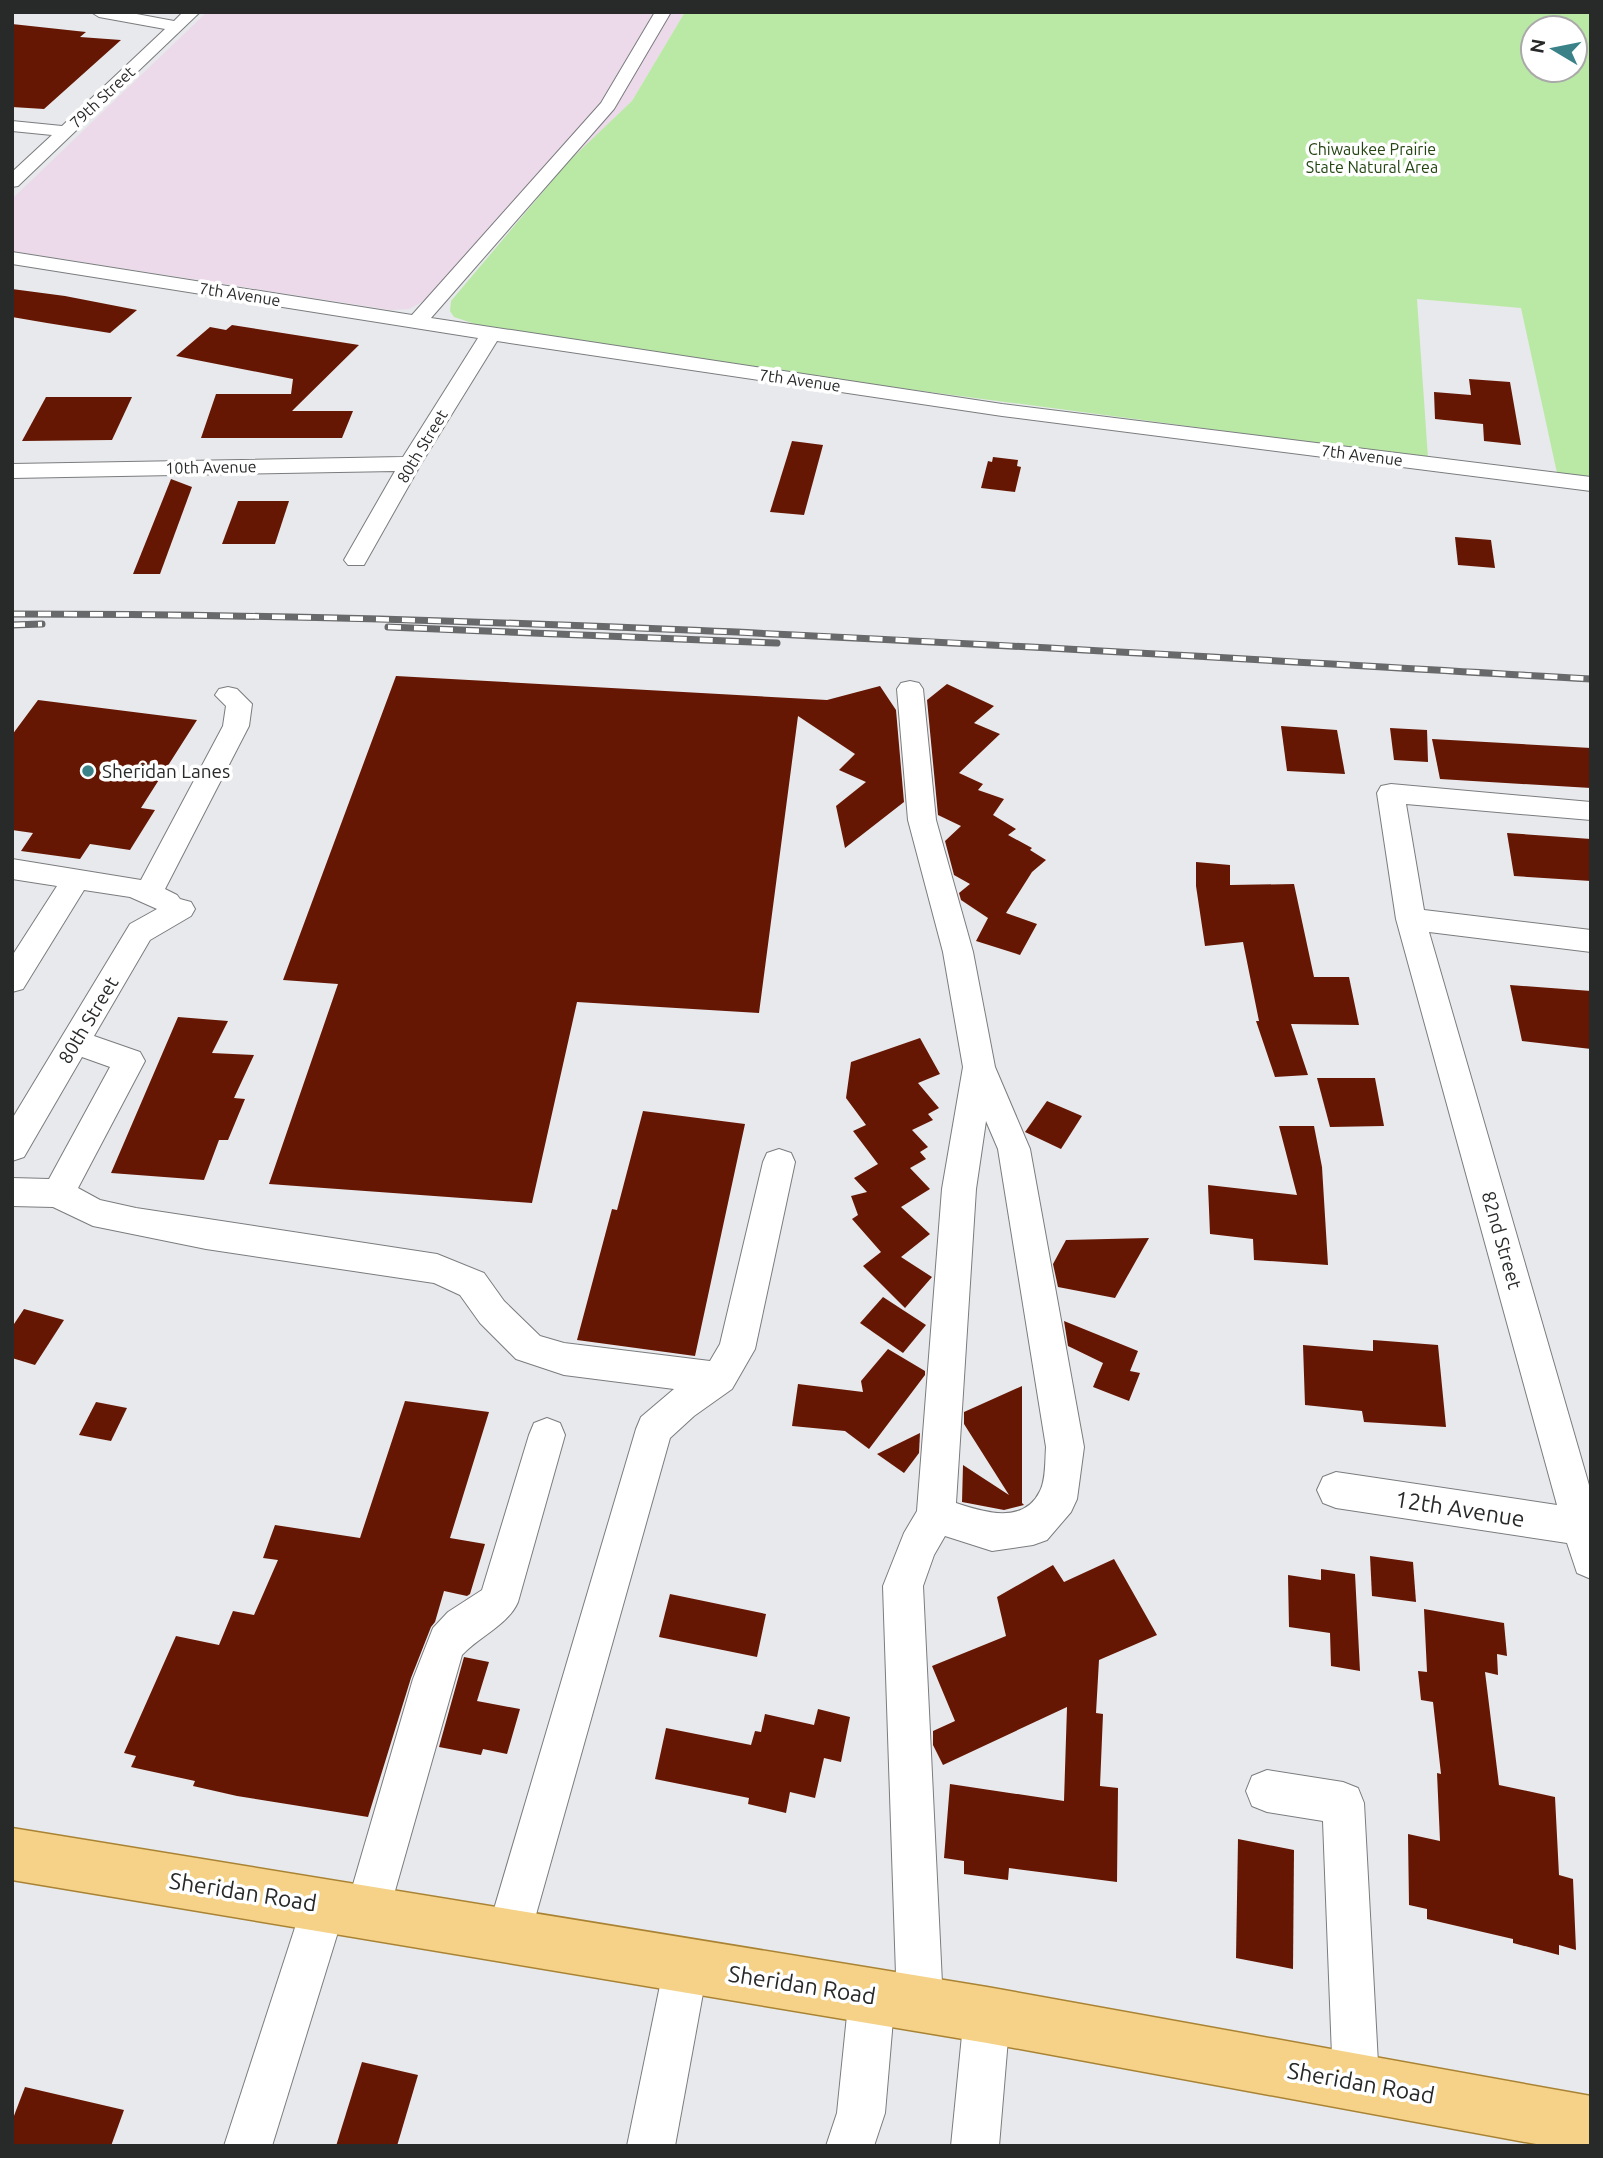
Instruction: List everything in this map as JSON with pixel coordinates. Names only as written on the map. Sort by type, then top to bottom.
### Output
[{"type":"main road","name":"Sheridan Road","points":[[12,1854],[987,2015],[1591,2125]]},
{"type":"street","points":[[99,12],[177,26]]},
{"type":"street","name":"79th Street","points":[[12,181],[192,12]]},
{"type":"street","points":[[417,322],[608,105],[663,12]]},
{"type":"street","points":[[12,126],[65,131]]},
{"type":"street","name":"7th Avenue","points":[[12,258],[491,334],[1002,410],[1591,484]]},
{"type":"street","name":"80th Street","points":[[356,560],[410,464],[491,334]]},
{"type":"street","name":"10th Avenue","points":[[12,471],[410,464]]},
{"type":"street","points":[[910,689],[922,820],[958,952],[979,1067],[1014,1149],[1065,1447],[1058,1499],[1034,1527],[992,1533],[936,1515]]},
{"type":"street","points":[[12,869],[135,888],[148,894],[236,726],[239,704],[228,695]]},
{"type":"street","name":"82nd Street","points":[[1587,1544],[1411,919],[1391,793],[1591,811]]},
{"type":"street","points":[[12,981],[76,879]]},
{"type":"street","name":"80th Street","points":[[12,1148],[140,932],[181,909],[148,894]]},
{"type":"street","points":[[1411,919],[1591,942]]},
{"type":"street","points":[[58,1193],[129,1061],[75,1042]]},
{"type":"street","points":[[850,2146],[896,2000],[903,1586],[918,1546],[936,1515],[959,1189],[979,1067]]},
{"type":"street","points":[[508,1936],[654,1429],[681,1404],[719,1378],[737,1349],[779,1162]]},
{"type":"street","points":[[12,1192],[58,1193],[93,1212],[206,1235],[437,1269],[472,1284],[492,1312],[529,1348],[564,1359],[719,1378]]},
{"type":"street","points":[[248,2146],[346,1909],[447,1642],[462,1626],[498,1602],[547,1434]]},
{"type":"street","name":"12th Avenue","points":[[1336,1490],[1587,1544]]},
{"type":"street","points":[[1266,1791],[1343,1803],[1356,2082]]},
{"type":"street","points":[[656,2126],[686,1966]]},
{"type":"street","points":[[975,2146],[987,2015]]},
{"type":"shaded area","points":[[207,12],[685,12],[632,101],[427,299],[409,309],[391,310],[12,251],[12,199]]},
{"type":"green space","name":"Chiwaukee Prairie State Natural Area","points":[[685,12],[1591,12],[1591,477],[1557,473],[1521,308],[1417,299],[1428,458],[787,373],[475,324],[454,317],[450,311],[451,301],[569,161],[632,101]]},
{"type":"building","points":[[12,24],[86,32],[80,37],[121,40],[44,109],[12,107]]},
{"type":"building","points":[[12,289],[137,310],[110,333],[47,323],[12,317]]},
{"type":"building","points":[[232,325],[359,345],[292,411],[353,411],[342,438],[201,438],[216,394],[291,394],[293,379],[176,356],[210,327],[226,330]]},
{"type":"building","points":[[1469,379],[1510,382],[1521,445],[1484,441],[1483,424],[1435,419],[1434,392],[1471,395]]},
{"type":"building","points":[[46,397],[132,397],[112,440],[22,441]]},
{"type":"building","points":[[792,441],[823,445],[804,515],[770,512]]},
{"type":"building","points":[[993,457],[1018,460],[1017,466],[1021,467],[1015,492],[981,488],[988,461],[992,462]]},
{"type":"building","points":[[171,479],[192,487],[160,574],[133,574]]},
{"type":"building","points":[[238,501],[289,501],[275,544],[222,544]]},
{"type":"building","points":[[1455,537],[1491,540],[1495,568],[1458,565]]},
{"type":"building","points":[[396,676],[827,700],[880,686],[896,710],[904,802],[845,848],[836,806],[866,782],[839,770],[855,754],[798,716],[759,1013],[577,1002],[532,1203],[269,1184],[338,984],[283,980]]},
{"type":"building","points":[[947,684],[994,706],[974,723],[1000,734],[959,773],[983,784],[978,790],[1004,799],[993,815],[1016,829],[1008,835],[1032,848],[1030,850],[1046,860],[1032,872],[1006,913],[1037,924],[1020,955],[976,941],[988,918],[961,900],[959,893],[970,884],[954,875],[945,841],[961,826],[938,815],[927,700]]},
{"type":"building","name":"Sheridan Lanes","points":[[38,700],[197,720],[141,808],[155,810],[130,850],[90,844],[80,859],[21,851],[33,833],[12,830],[12,735]]},
{"type":"building","points":[[1281,726],[1337,730],[1345,774],[1287,771]]},
{"type":"building","points":[[1390,728],[1427,730],[1428,762],[1394,760]]},
{"type":"building","points":[[1432,739],[1591,748],[1591,788],[1440,779]]},
{"type":"building","points":[[1507,833],[1591,839],[1591,881],[1514,876]]},
{"type":"building","points":[[1196,862],[1230,865],[1230,885],[1294,884],[1314,977],[1349,977],[1359,1025],[1291,1024],[1308,1075],[1275,1077],[1256,1021],[1259,1021],[1243,942],[1205,946],[1196,886]]},
{"type":"building","points":[[1510,985],[1591,991],[1591,1049],[1522,1041]]},
{"type":"building","points":[[178,1017],[228,1021],[212,1053],[254,1055],[234,1098],[245,1099],[228,1140],[219,1140],[204,1180],[111,1173]]},
{"type":"building","points":[[920,1038],[940,1074],[918,1083],[939,1108],[928,1114],[933,1120],[912,1130],[928,1147],[920,1152],[926,1159],[910,1168],[930,1189],[901,1207],[930,1234],[901,1257],[932,1277],[905,1308],[863,1266],[881,1252],[852,1219],[858,1215],[851,1196],[867,1192],[854,1178],[878,1164],[853,1131],[866,1125],[846,1098],[851,1062]]},
{"type":"building","points":[[1317,1078],[1375,1078],[1384,1126],[1330,1127]]},
{"type":"building","points":[[1047,1101],[1082,1116],[1061,1149],[1025,1132]]},
{"type":"building","points":[[643,1111],[745,1124],[695,1356],[577,1340],[612,1209],[617,1210]]},
{"type":"building","points":[[1279,1126],[1314,1126],[1322,1167],[1328,1265],[1254,1260],[1253,1239],[1210,1234],[1208,1185],[1297,1195]]},
{"type":"building","points":[[1149,1238],[1115,1298],[1058,1287],[1053,1264],[1066,1240]]},
{"type":"building","points":[[883,1297],[926,1325],[903,1353],[860,1323]]},
{"type":"building","points":[[24,1309],[64,1320],[35,1365],[12,1358],[12,1327]]},
{"type":"building","points":[[1064,1321],[1138,1351],[1130,1371],[1140,1373],[1129,1401],[1093,1387],[1103,1363],[1068,1346]]},
{"type":"building","points":[[1373,1340],[1438,1345],[1446,1427],[1364,1422],[1362,1411],[1305,1405],[1303,1345],[1373,1351]]},
{"type":"building","points":[[888,1349],[925,1371],[925,1375],[869,1449],[845,1431],[792,1426],[798,1384],[863,1392],[861,1381]]},
{"type":"building","points":[[1022,1386],[1024,1505],[1004,1510],[962,1502],[963,1465],[1009,1495],[964,1424],[964,1412]]},
{"type":"building","points":[[405,1401],[489,1412],[450,1538],[485,1544],[470,1594],[467,1596],[444,1591],[435,1622],[411,1678],[368,1817],[237,1796],[193,1786],[195,1781],[131,1767],[136,1756],[124,1753],[176,1636],[219,1645],[233,1611],[254,1615],[278,1560],[263,1558],[275,1525],[360,1538]]},
{"type":"building","points":[[96,1402],[127,1408],[111,1441],[79,1435]]},
{"type":"building","points":[[920,1433],[919,1453],[904,1473],[877,1454]]},
{"type":"building","points":[[1370,1556],[1413,1562],[1416,1602],[1372,1596]]},
{"type":"building","points":[[1114,1559],[1157,1635],[1099,1660],[1096,1713],[1103,1714],[1100,1786],[1118,1788],[1117,1882],[1009,1868],[1008,1880],[964,1874],[964,1861],[944,1858],[950,1784],[1064,1801],[1067,1707],[943,1765],[933,1745],[933,1731],[955,1721],[932,1666],[1006,1636],[997,1597],[1053,1565],[1064,1582]]},
{"type":"building","points":[[1321,1569],[1355,1574],[1360,1671],[1331,1666],[1330,1633],[1289,1627],[1288,1575],[1321,1580]]},
{"type":"building","points":[[670,1594],[766,1614],[757,1657],[659,1637]]},
{"type":"building","points":[[1424,1609],[1504,1623],[1507,1656],[1497,1654],[1498,1675],[1485,1672],[1499,1785],[1555,1797],[1559,1875],[1573,1879],[1576,1950],[1559,1945],[1559,1955],[1513,1943],[1513,1939],[1427,1919],[1427,1909],[1409,1905],[1408,1834],[1440,1841],[1437,1773],[1441,1774],[1433,1702],[1421,1700],[1418,1671],[1427,1672]]},
{"type":"building","points":[[464,1657],[489,1662],[477,1701],[520,1709],[507,1754],[483,1749],[481,1755],[439,1747]]},
{"type":"building","points":[[818,1709],[850,1717],[841,1762],[824,1758],[815,1798],[790,1792],[786,1813],[748,1804],[749,1798],[655,1779],[666,1728],[751,1745],[755,1731],[761,1732],[765,1714],[814,1725]]},
{"type":"building","points":[[1238,1839],[1294,1850],[1293,1969],[1236,1958]]},
{"type":"building","points":[[362,2062],[418,2075],[397,2146],[336,2146]]},
{"type":"building","points":[[25,2087],[124,2110],[111,2146],[12,2146],[12,2121]]},
{"type":"railway","points":[[12,614],[408,620],[802,635],[1591,679]]},
{"type":"railway","points":[[12,625],[42,624]]},
{"type":"railway","points":[[388,627],[777,643]]},
{"type":"place","name":"Sheridan Lanes","points":[[88,771]]}]
